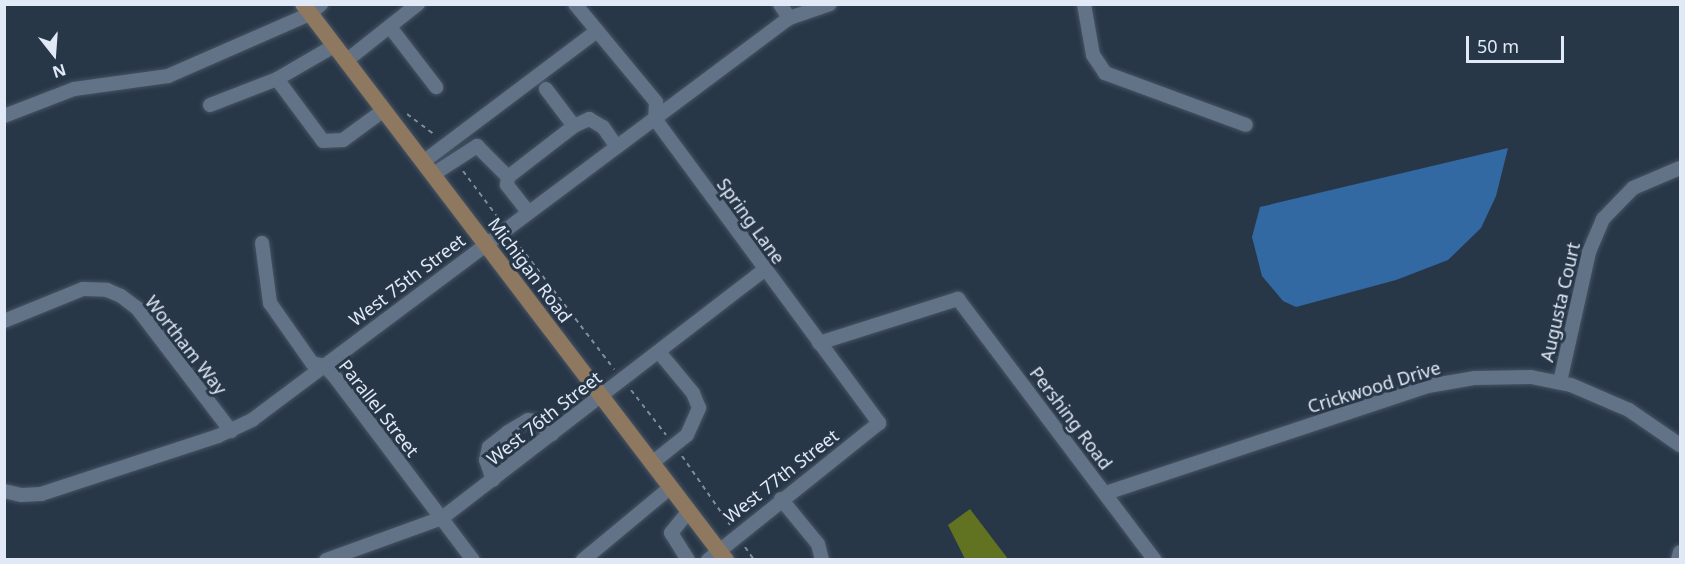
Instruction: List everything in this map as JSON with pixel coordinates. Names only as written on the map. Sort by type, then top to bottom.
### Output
[{"type":"main road","name":"Michigan Road","points":[[312,8],[334,46],[671,487],[717,556]]},
{"type":"street","points":[[346,61],[418,4]]},
{"type":"street","name":"Spring Lane","points":[[575,4],[656,102],[655,119],[764,270],[879,423]]},
{"type":"street","points":[[780,4],[789,18]]},
{"type":"street","name":"West 75th Street","points":[[4,491],[21,495],[41,494],[231,431],[261,414],[506,228],[789,18],[830,4]]},
{"type":"street","points":[[1084,4],[1093,55],[1105,73],[1246,125]]},
{"type":"street","points":[[4,116],[74,89],[168,76],[312,8]]},
{"type":"street","points":[[390,27],[436,87]]},
{"type":"street","points":[[428,168],[444,146],[600,35]]},
{"type":"street","points":[[210,105],[277,79],[334,46]]},
{"type":"street","points":[[277,79],[324,141],[343,140],[384,110]]},
{"type":"street","points":[[546,89],[574,126]]},
{"type":"street","points":[[507,177],[574,126],[590,119],[596,122],[617,147]]},
{"type":"street","points":[[428,168],[454,159],[477,146],[507,177],[507,185],[528,212]]},
{"type":"street","name":"Augusta Court","points":[[1560,382],[1589,252],[1603,219],[1633,188],[1680,168]]},
{"type":"street","name":"Parallel Street","points":[[262,243],[270,303],[312,363],[325,366],[473,560]]},
{"type":"street","name":"West 76th Street","points":[[326,560],[442,518],[764,270]]},
{"type":"street","name":"Wortham Way","points":[[4,321],[83,289],[107,290],[121,296],[137,308],[231,431]]},
{"type":"street","name":"Pershing Road","points":[[819,343],[958,299],[1155,560]]},
{"type":"street","points":[[652,463],[691,430],[699,408],[693,393],[659,352]]},
{"type":"street","name":"Crickwood Drive","points":[[1106,493],[1428,386],[1492,377],[1560,382],[1629,410],[1680,445]]},
{"type":"street","points":[[493,480],[486,460],[489,447],[508,432],[528,420],[537,422],[552,434]]},
{"type":"street","name":"West 77th Street","points":[[717,556],[736,534],[879,423]]},
{"type":"street","points":[[583,560],[671,487]]},
{"type":"street","points":[[781,499],[818,543],[822,560]]},
{"type":"street","points":[[688,560],[671,533],[689,511]]},
{"type":"street","points":[[1678,560],[1680,552]]},
{"type":"path","points":[[406,113],[413,122],[432,132],[444,146]]},
{"type":"path","points":[[454,159],[673,445],[754,560]]},
{"type":"green space","points":[[970,509],[1008,559],[965,559],[948,525]]},
{"type":"water","points":[[1508,148],[1496,196],[1481,228],[1448,260],[1396,280],[1296,307],[1283,301],[1262,276],[1252,237],[1260,207]]}]
